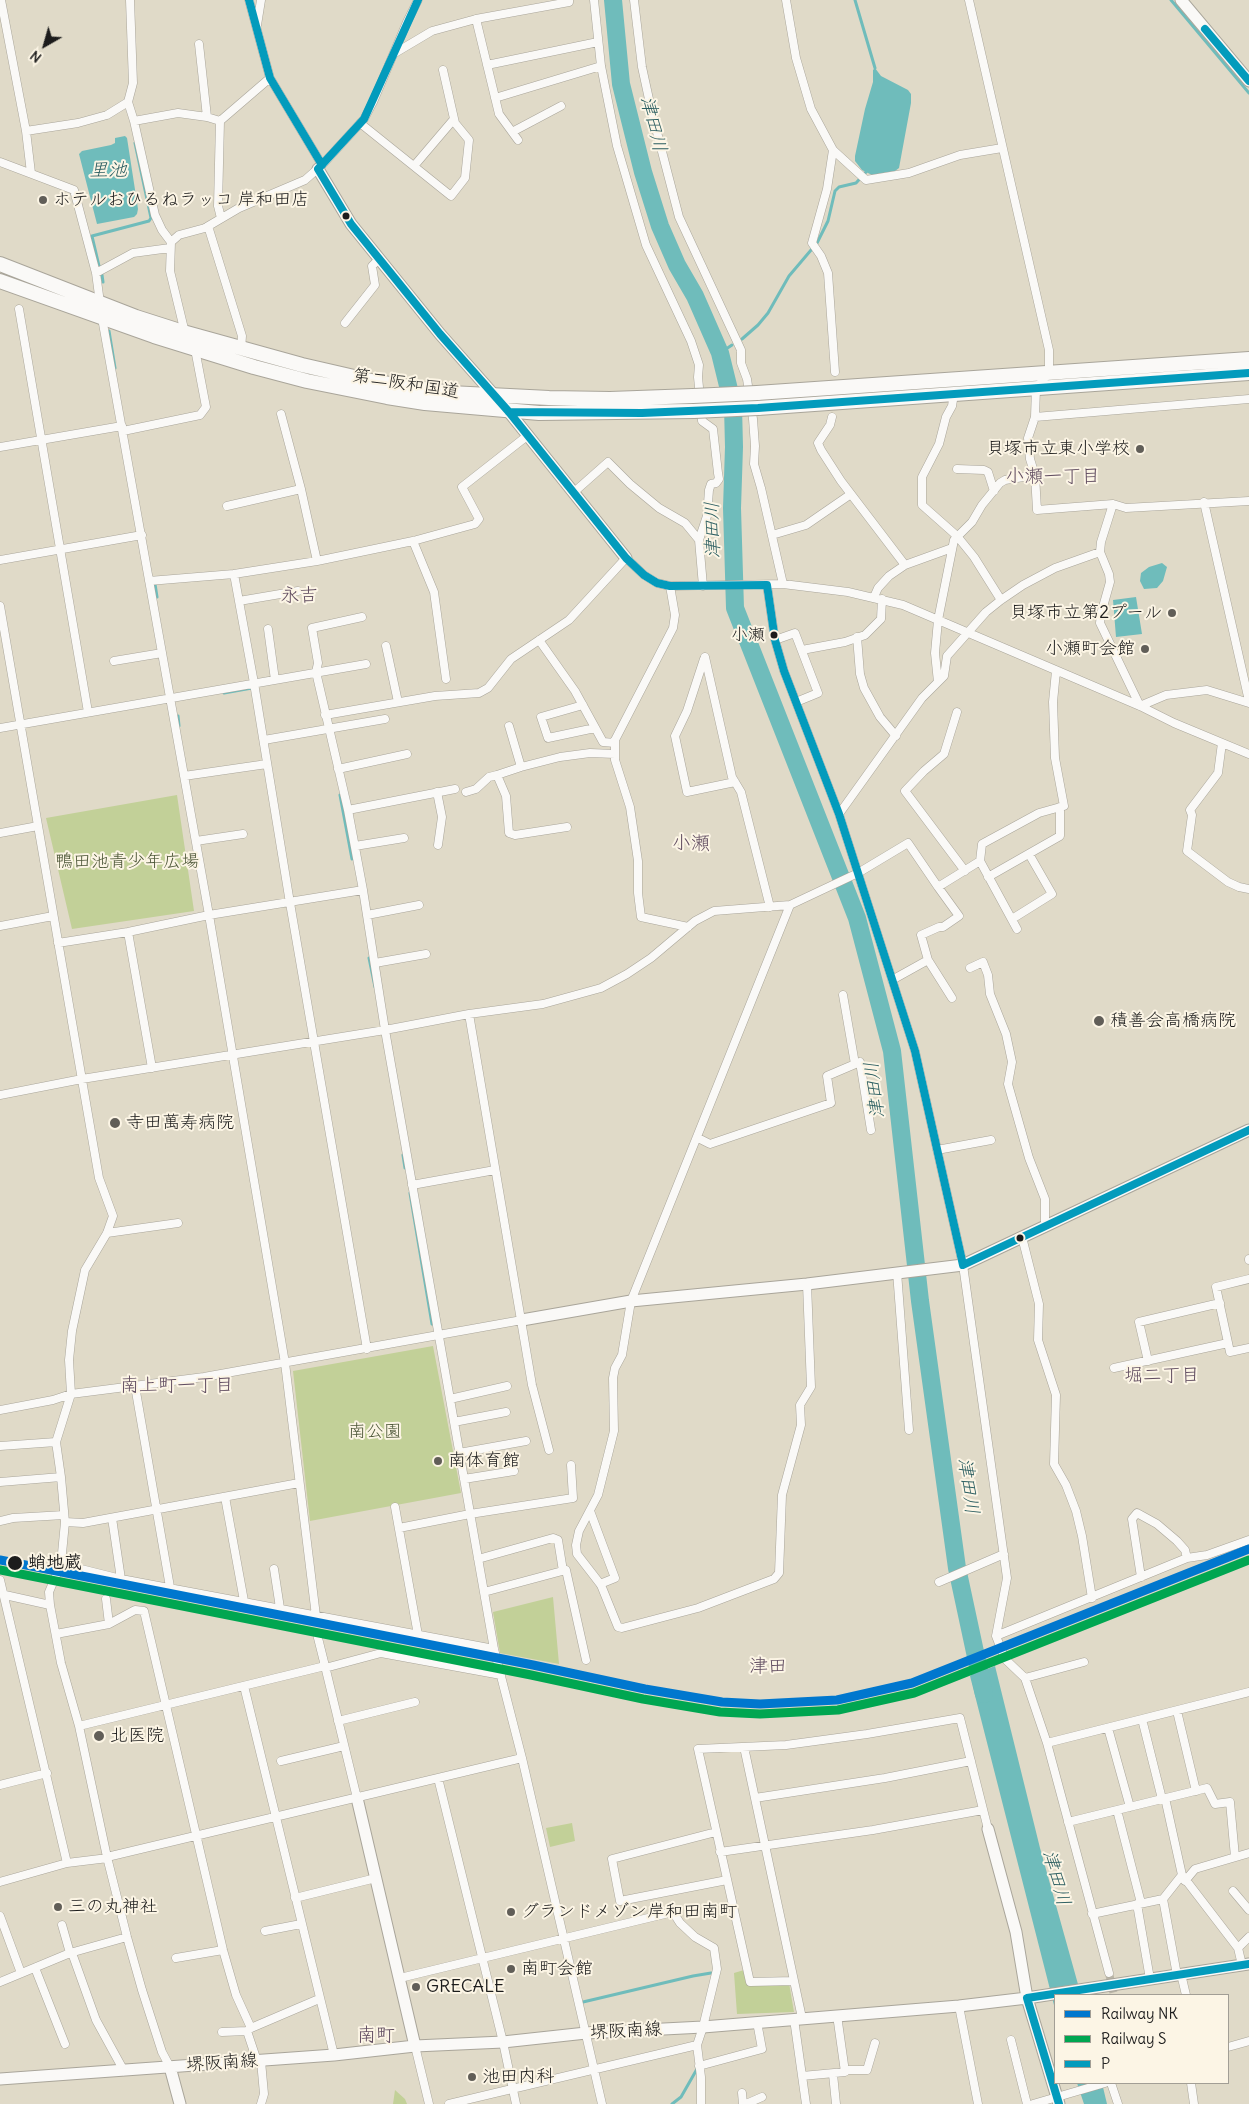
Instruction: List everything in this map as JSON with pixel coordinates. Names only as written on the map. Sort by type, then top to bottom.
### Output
[{"type":"highway","name":"第二阪和国道","points":[[0,264],[100,303],[183,332],[241,349],[302,366],[376,382],[450,393],[610,400],[757,393],[1249,359]]},
{"type":"highway","name":"第二阪和国道","points":[[0,281],[196,350],[289,377],[425,403],[509,412],[592,414],[758,408],[1249,373]]},
{"type":"street","points":[[1,0],[26,131],[30,173]]},
{"type":"street","points":[[0,447],[200,415],[206,407],[196,350],[183,332],[170,271],[170,245],[155,215],[128,102],[133,83],[130,0]]},
{"type":"street","points":[[248,0],[270,78],[351,224],[440,334],[509,412],[626,558],[644,574],[657,583],[670,586],[783,584],[878,598],[903,604],[1249,754]]},
{"type":"street","points":[[257,28],[261,0]]},
{"type":"street","points":[[96,273],[133,253],[170,245],[179,235],[208,226],[265,196],[305,180],[320,167],[360,123],[373,102],[418,0]]},
{"type":"street","points":[[394,53],[432,31],[476,19],[569,2],[569,0]]},
{"type":"street","points":[[594,0],[601,66],[617,146],[646,245],[691,341],[699,365],[698,377],[702,421],[713,429],[718,479],[716,483],[711,484],[707,516],[699,540],[704,586]]},
{"type":"street","points":[[634,0],[642,67],[679,217],[741,350],[741,363],[747,379],[753,419],[754,464],[783,584]]},
{"type":"street","points":[[786,0],[796,58],[811,109],[833,150],[863,178],[909,173],[960,155],[1002,148]]},
{"type":"street","points":[[968,0],[1049,350],[1049,373],[1036,388],[1035,417],[1028,438],[1030,459],[1035,475],[1037,510],[1112,504],[1126,508],[1204,502],[1249,501]]},
{"type":"street","points":[[1181,0],[1249,81]]},
{"type":"street","points":[[476,19],[499,114],[518,140]]},
{"type":"street","points":[[487,65],[598,42]]},
{"type":"street","points":[[200,44],[207,117]]},
{"type":"street","points":[[495,98],[601,66]]},
{"type":"street","points":[[360,123],[451,196],[465,178],[469,140],[454,123],[443,70]]},
{"type":"street","points":[[221,218],[218,206],[220,121],[270,78]]},
{"type":"street","points":[[26,131],[78,123],[106,115],[128,102]]},
{"type":"street","points":[[512,132],[561,106]]},
{"type":"street","points":[[134,121],[178,113],[220,121]]},
{"type":"street","points":[[414,166],[454,119]]},
{"type":"street","points":[[833,150],[827,189],[812,243],[826,265],[828,274],[835,372]]},
{"type":"street","points":[[0,162],[74,190],[96,273],[100,303]]},
{"type":"street","points":[[208,226],[242,336],[241,349]]},
{"type":"street","points":[[345,323],[375,285],[372,266],[379,259]]},
{"type":"street","points":[[19,309],[62,549],[88,712]]},
{"type":"street","points":[[102,318],[209,915],[285,1363],[316,1616]]},
{"type":"street","points":[[954,394],[952,406],[946,417],[939,444],[922,477],[922,506],[957,536],[974,557],[1001,600]]},
{"type":"street","points":[[1035,417],[1249,399]]},
{"type":"street","points":[[281,414],[302,489],[318,561]]},
{"type":"street","points":[[832,417],[830,425],[818,443],[851,494],[906,565]]},
{"type":"street","points":[[149,581],[234,574],[318,561],[474,524],[479,519],[462,487],[527,436]]},
{"type":"street","points":[[573,493],[608,462],[630,484],[659,508],[685,523],[699,540]]},
{"type":"street","points":[[957,469],[984,470],[988,472],[994,491]]},
{"type":"street","points":[[938,682],[935,653],[938,620],[954,540],[972,522],[994,491],[1005,480],[1035,475]]},
{"type":"street","points":[[227,506],[302,489]]},
{"type":"street","points":[[772,535],[806,525],[851,494]]},
{"type":"street","points":[[1140,706],[1166,695],[1207,690],[1249,702],[1204,502]]},
{"type":"street","points":[[1112,504],[1101,542],[1100,552],[1109,574],[1110,582],[1100,623],[1140,706]]},
{"type":"street","points":[[0,560],[142,535]]},
{"type":"street","points":[[413,540],[434,592],[446,679]]},
{"type":"street","points":[[802,650],[845,642],[864,635],[881,619],[878,588],[889,576],[906,565],[952,548]]},
{"type":"street","points":[[839,814],[922,698],[944,676],[947,656],[986,612],[1022,585],[1055,568],[1100,552]]},
{"type":"street","points":[[325,715],[435,696],[479,693],[488,688],[511,659],[569,620],[626,558]]},
{"type":"street","points":[[234,574],[264,740],[366,1349]]},
{"type":"street","points":[[767,584],[775,640],[796,702],[839,814],[915,1051],[962,1264],[1004,1554],[1007,1578],[996,1636],[1005,1659],[1025,1678],[1047,1743],[1092,1914],[1110,1973]]},
{"type":"street","points":[[670,586],[675,615],[673,628],[615,743],[615,760],[630,807],[638,861],[638,893],[642,918],[688,927]]},
{"type":"street","points":[[239,601],[298,591]]},
{"type":"street","points":[[0,606],[99,1178],[113,1216],[107,1233],[85,1270],[72,1332],[70,1360],[71,1394],[56,1442],[64,1518],[61,1564],[49,1592],[50,1605],[61,1663],[79,1726],[127,1936],[142,1990],[162,2052],[170,2067],[180,2104]]},
{"type":"street","points":[[362,617],[312,628],[318,663],[316,672],[355,846],[385,1030],[494,1649],[522,1758],[602,2104]]},
{"type":"street","points":[[268,629],[276,680]]},
{"type":"street","points":[[775,640],[795,633],[818,693],[796,702]]},
{"type":"street","points":[[856,637],[860,674],[869,701],[896,736]]},
{"type":"street","points":[[539,640],[583,706],[603,742],[615,743]]},
{"type":"street","points":[[386,646],[398,702]]},
{"type":"street","points":[[114,660],[162,653]]},
{"type":"street","points":[[734,782],[687,792],[675,736],[687,711],[705,657],[732,777],[741,792],[770,907]]},
{"type":"street","points":[[0,728],[366,664]]},
{"type":"street","points":[[1017,929],[980,861],[982,844],[1039,813],[1064,806],[1056,758],[1053,702],[1056,671]]},
{"type":"street","points":[[583,706],[541,717],[548,738],[595,728]]},
{"type":"street","points":[[957,712],[944,754],[905,791],[964,871]]},
{"type":"street","points":[[264,740],[384,719]]},
{"type":"street","points":[[509,726],[521,767]]},
{"type":"street","points":[[1222,743],[1218,773],[1190,810],[1192,815],[1187,851],[1228,882],[1249,889]]},
{"type":"street","points":[[466,792],[476,789],[489,777],[560,757],[590,753],[615,754]]},
{"type":"street","points":[[338,769],[407,754]]},
{"type":"street","points":[[184,776],[268,764]]},
{"type":"street","points":[[497,775],[506,796],[509,833],[515,835],[567,828]]},
{"type":"street","points":[[348,810],[455,788]]},
{"type":"street","points":[[437,792],[442,817],[438,845]]},
{"type":"street","points":[[988,877],[1060,836],[1060,807]]},
{"type":"street","points":[[0,833],[38,826]]},
{"type":"street","points":[[196,842],[243,834]]},
{"type":"street","points":[[355,846],[404,838]]},
{"type":"street","points":[[0,1095],[82,1079],[232,1056],[469,1014],[543,1004],[601,988],[651,958],[688,927],[714,911],[790,905],[858,873],[908,843],[959,916],[942,927],[921,935],[928,960],[952,998]]},
{"type":"street","points":[[1012,919],[1052,894],[1029,854]]},
{"type":"street","points":[[938,887],[980,861]]},
{"type":"street","points":[[58,943],[128,932],[209,915],[363,890]]},
{"type":"street","points":[[367,915],[419,905]]},
{"type":"street","points":[[790,905],[632,1301],[622,1355],[615,1368],[613,1378],[614,1431],[611,1435],[598,1495],[579,1531],[576,1545],[577,1554],[600,1584],[618,1627],[622,1628],[698,1608],[774,1579],[779,1573],[782,1495],[801,1425],[800,1404],[811,1387],[807,1284]]},
{"type":"street","points":[[0,926],[53,916]]},
{"type":"street","points":[[128,932],[152,1068]]},
{"type":"street","points":[[375,962],[426,954]]},
{"type":"street","points":[[892,980],[928,960]]},
{"type":"street","points":[[970,968],[983,962],[988,975],[990,994],[1006,1034],[1012,1062],[1008,1084],[1029,1158],[1045,1198],[1045,1225]]},
{"type":"street","points":[[843,995],[860,1062],[871,1130]]},
{"type":"street","points":[[469,1014],[532,1385],[549,1450]]},
{"type":"street","points":[[698,1138],[710,1144],[830,1103],[827,1076],[860,1062]]},
{"type":"street","points":[[0,1410],[52,1400],[71,1394],[204,1377],[632,1301],[807,1284],[962,1264],[1249,1130]]},
{"type":"street","points":[[937,1150],[991,1140]]},
{"type":"street","points":[[412,1185],[495,1170]]},
{"type":"street","points":[[107,1233],[178,1223]]},
{"type":"street","points":[[1022,1237],[1039,1304],[1038,1340],[1056,1395],[1054,1464],[1066,1485],[1076,1511],[1092,1598]]},
{"type":"street","points":[[897,1272],[909,1430]]},
{"type":"street","points":[[1249,1278],[1216,1287],[1230,1352],[1249,1348]]},
{"type":"street","points":[[1148,1361],[1139,1322],[1220,1303]]},
{"type":"street","points":[[1114,1368],[1228,1343]]},
{"type":"street","points":[[135,1386],[170,1587]]},
{"type":"street","points":[[450,1398],[507,1386]]},
{"type":"street","points":[[454,1422],[506,1412]]},
{"type":"street","points":[[459,1453],[526,1440]]},
{"type":"street","points":[[0,1446],[56,1442]]},
{"type":"street","points":[[399,1528],[470,1514],[572,1498],[571,1465]]},
{"type":"street","points":[[464,1479],[514,1471]]},
{"type":"street","points":[[0,1482],[61,1477]]},
{"type":"street","points":[[0,1521],[13,1518],[64,1518],[83,1523],[299,1483]]},
{"type":"street","points":[[225,1497],[244,1601]]},
{"type":"street","points":[[395,1507],[418,1635]]},
{"type":"street","points":[[590,1511],[615,1578],[600,1584]]},
{"type":"street","points":[[1141,1577],[1132,1519],[1137,1513],[1157,1524],[1177,1541],[1185,1550],[1187,1558]]},
{"type":"street","points":[[112,1518],[121,1579]]},
{"type":"street","points":[[478,1559],[553,1538],[558,1540],[563,1571]]},
{"type":"street","points":[[996,1636],[1187,1558],[1208,1555],[1249,1540]]},
{"type":"street","points":[[939,1582],[1004,1554]]},
{"type":"street","points":[[61,1564],[121,1579],[494,1649]]},
{"type":"street","points":[[274,1569],[280,1608]]},
{"type":"street","points":[[484,1592],[566,1570],[586,1660]]},
{"type":"street","points":[[0,1580],[67,1863]]},
{"type":"street","points":[[5,1595],[50,1605]]},
{"type":"street","points":[[106,1600],[109,1624]]},
{"type":"street","points":[[56,1634],[109,1624],[135,1610],[144,1611],[223,1950],[236,1995],[259,2061],[264,2094],[261,2104]]},
{"type":"street","points":[[318,1638],[429,2104]]},
{"type":"street","points":[[79,1726],[381,1652],[501,1675]]},
{"type":"street","points":[[1025,1678],[1084,1662]]},
{"type":"street","points":[[244,1686],[334,2056]]},
{"type":"street","points":[[1047,1743],[1249,1692]]},
{"type":"street","points":[[338,1721],[415,1702]]},
{"type":"street","points":[[1177,1711],[1196,1791]]},
{"type":"street","points":[[794,1981],[750,1982],[698,1749],[795,1744],[960,1718],[1016,1932],[1027,1998],[1058,2101]]},
{"type":"street","points":[[1142,1719],[1184,1878],[1238,1948],[1245,1964]]},
{"type":"street","points":[[1108,1728],[1130,1807]]},
{"type":"street","points":[[281,1761],[344,1746]]},
{"type":"street","points":[[744,1747],[794,1981],[806,2104]]},
{"type":"street","points":[[0,1882],[67,1863],[108,1858],[522,1758]]},
{"type":"street","points":[[755,1798],[885,1778],[971,1761]]},
{"type":"street","points":[[0,1784],[47,1773]]},
{"type":"street","points":[[438,1778],[503,2042],[516,2104]]},
{"type":"street","points":[[1068,1822],[1207,1788],[1215,1804],[1230,1802],[1235,1857]]},
{"type":"street","points":[[720,1852],[766,1847],[873,1830],[983,1810]]},
{"type":"street","points":[[1117,1810],[1139,1903],[1150,1979]]},
{"type":"street","points":[[716,1832],[612,1859],[620,1901],[727,1880]]},
{"type":"street","points":[[1092,1914],[1163,1899],[1195,1868],[1249,1853]]},
{"type":"street","points":[[295,1898],[376,1878]]},
{"type":"street","points":[[1233,1891],[1245,1900],[1249,1910]]},
{"type":"street","points":[[1163,1899],[1179,1975],[1186,1994]]},
{"type":"street","points":[[400,1978],[673,1912],[685,1928],[714,1948],[717,1969],[697,2045],[701,2104]]},
{"type":"street","points":[[0,1916],[21,1973]]},
{"type":"street","points":[[266,1931],[301,1924]]},
{"type":"street","points":[[62,1925],[96,2020],[124,2071]]},
{"type":"street","points":[[0,1982],[71,1953],[127,1936]]},
{"type":"street","points":[[1238,1948],[1249,1937]]},
{"type":"street","points":[[176,1958],[223,1950]]},
{"type":"street","name":"堺阪南線","points":[[1054,1994],[1245,1964]]},
{"type":"street","points":[[35,1968],[65,2044]]},
{"type":"street","name":"堺阪南線","points":[[0,2079],[334,2056],[415,2046],[503,2042],[586,2033],[703,2027],[959,2006],[1054,1994]]},
{"type":"street","points":[[222,2032],[249,2030],[319,1999]]},
{"type":"street","points":[[959,2006],[978,2104]]},
{"type":"street","points":[[837,2015],[844,2070]]},
{"type":"street","points":[[699,2066],[762,2049],[757,2022]]},
{"type":"street","points":[[1011,2040],[1026,2104]]},
{"type":"street","points":[[1229,2047],[1249,2041]]},
{"type":"street","points":[[802,2076],[833,2074],[845,2072],[844,2070],[867,2070],[875,2043]]},
{"type":"street","points":[[449,2104],[697,2045]]},
{"type":"street","points":[[833,2074],[836,2104]]},
{"type":"street","points":[[1034,2104],[1058,2101],[1072,2093],[1102,2084]]},
{"type":"street","points":[[1111,2084],[1118,2104]]},
{"type":"street","points":[[1190,2084],[1194,2104]]},
{"type":"street","points":[[742,2093],[745,2104],[762,2096]]},
{"type":"green space","name":"鴨田池青少年広場","points":[[177,795],[194,911],[72,929],[46,818]]},
{"type":"green space","name":"南公園","points":[[433,1346],[461,1493],[310,1521],[293,1371]]},
{"type":"green space","points":[[553,1597],[559,1664],[500,1653],[493,1612]]},
{"type":"green space","points":[[572,1823],[575,1841],[550,1847],[546,1828]]},
{"type":"green space","points":[[744,1970],[749,1985],[789,1983],[794,2012],[737,2014],[734,1973]]},
{"type":"green space","points":[[395,2090],[405,2099],[407,2104],[393,2104]]},
{"type":"water","points":[[875,68],[881,76],[908,90],[911,94],[911,103],[899,168],[895,171],[872,175],[862,170],[855,161],[855,156],[873,82],[873,70]]},
{"type":"water","name":"里池","points":[[125,136],[127,138],[138,209],[137,214],[134,217],[97,224],[79,154],[82,151],[111,145],[115,143],[115,138]]},
{"type":"water","points":[[1162,563],[1167,567],[1163,581],[1157,588],[1144,589],[1140,581],[1141,573],[1149,567]]},
{"type":"water","points":[[1136,597],[1142,634],[1116,637],[1113,600]]},
{"type":"water","points":[[995,1666],[1040,1848],[1081,1994],[1054,1994],[1054,2005],[970,1676]]},
{"type":"water","points":[[1077,2084],[1102,2084],[1107,2104],[1084,2104]]},
{"type":"waterway","name":"津田川","points":[[613,0],[621,84],[643,172],[660,226],[677,265],[695,296],[720,353],[733,406],[732,508],[735,608],[857,918],[892,1051],[920,1301],[957,1568],[984,1694]]},
{"type":"waterway","points":[[855,0],[875,68]]},
{"type":"waterway","points":[[1171,0],[1249,93]]},
{"type":"waterway","points":[[99,266],[92,236],[149,221],[151,218],[135,143]]},
{"type":"waterway","points":[[742,339],[768,313],[789,276],[817,243],[828,221],[835,191],[839,187],[856,183],[866,172]]},
{"type":"waterway","points":[[102,275],[103,282]]},
{"type":"waterway","points":[[109,331],[115,368]]},
{"type":"waterway","points":[[720,353],[732,345]]},
{"type":"waterway","points":[[155,584],[157,597]]},
{"type":"waterway","points":[[224,693],[252,688]]},
{"type":"waterway","points":[[178,716],[179,726]]},
{"type":"waterway","points":[[340,795],[352,859]]},
{"type":"waterway","points":[[369,958],[375,987]]},
{"type":"waterway","points":[[403,1155],[405,1168]]},
{"type":"waterway","points":[[410,1193],[432,1324]]},
{"type":"waterway","points":[[583,2002],[711,1973]]},
{"type":"waterway","points":[[672,2104],[681,2097],[697,2069]]},
{"type":"tunnel","points":[[1109,1973],[1114,1994]]},
{"type":"rail line","name":"NK","points":[[0,1560],[533,1665],[645,1689],[722,1702],[760,1704],[837,1700],[912,1683],[1249,1549]]},
{"type":"rail line","name":"S","points":[[0,1570],[531,1675],[643,1699],[720,1712],[760,1714],[838,1710],[914,1693],[1249,1560]]},
{"type":"transit line","name":"P","points":[[249,0],[270,78],[322,165]]},
{"type":"transit line","name":"P","points":[[418,0],[364,119],[318,169],[351,224],[440,334],[509,412],[626,558],[644,575],[657,583],[670,586],[767,585],[775,640],[784,671],[839,814],[915,1051],[963,1265],[1249,1130]]},
{"type":"transit line","name":"P","points":[[1205,29],[1249,81]]},
{"type":"transit line","name":"P","points":[[509,412],[642,413],[758,408],[1249,373]]},
{"type":"transit line","name":"P","points":[[1059,2104],[1027,1998],[1249,1964]]},
{"type":"place","name":"ホテルおひるねラッコ 岸和田店","points":[[43,200]]},
{"type":"place","name":"貝塚市立東小学校","points":[[1140,449]]},
{"type":"place","name":"貝塚市立第2プール","points":[[1172,613]]},
{"type":"place","name":"小瀬","points":[[774,635]]},
{"type":"place","name":"小瀬町会館","points":[[1145,649]]},
{"type":"place","name":"積善会高橋病院","points":[[1099,1021]]},
{"type":"place","name":"寺田萬寿病院","points":[[115,1123]]},
{"type":"place","name":"南体育館","points":[[438,1461]]},
{"type":"place","name":"蛸地蔵","points":[[15,1563]]},
{"type":"place","name":"北医院","points":[[99,1736]]},
{"type":"place","name":"三の丸神社","points":[[58,1907]]},
{"type":"place","name":"グランドメゾン岸和田南町","points":[[511,1912]]},
{"type":"place","name":"南町会館","points":[[511,1969]]},
{"type":"place","name":"GRECALE","points":[[416,1987]]},
{"type":"place","name":"池田内科","points":[[472,2077]]},
{"type":"district","name":"小瀬一丁目","points":[[1053,477]]},
{"type":"district","name":"永吉","points":[[299,596]]},
{"type":"district","name":"小瀬","points":[[691,844]]},
{"type":"district","name":"堀二丁目","points":[[1162,1376]]},
{"type":"district","name":"南上町一丁目","points":[[177,1386]]},
{"type":"district","name":"津田","points":[[768,1667]]},
{"type":"district","name":"南町","points":[[376,2036]]}]
